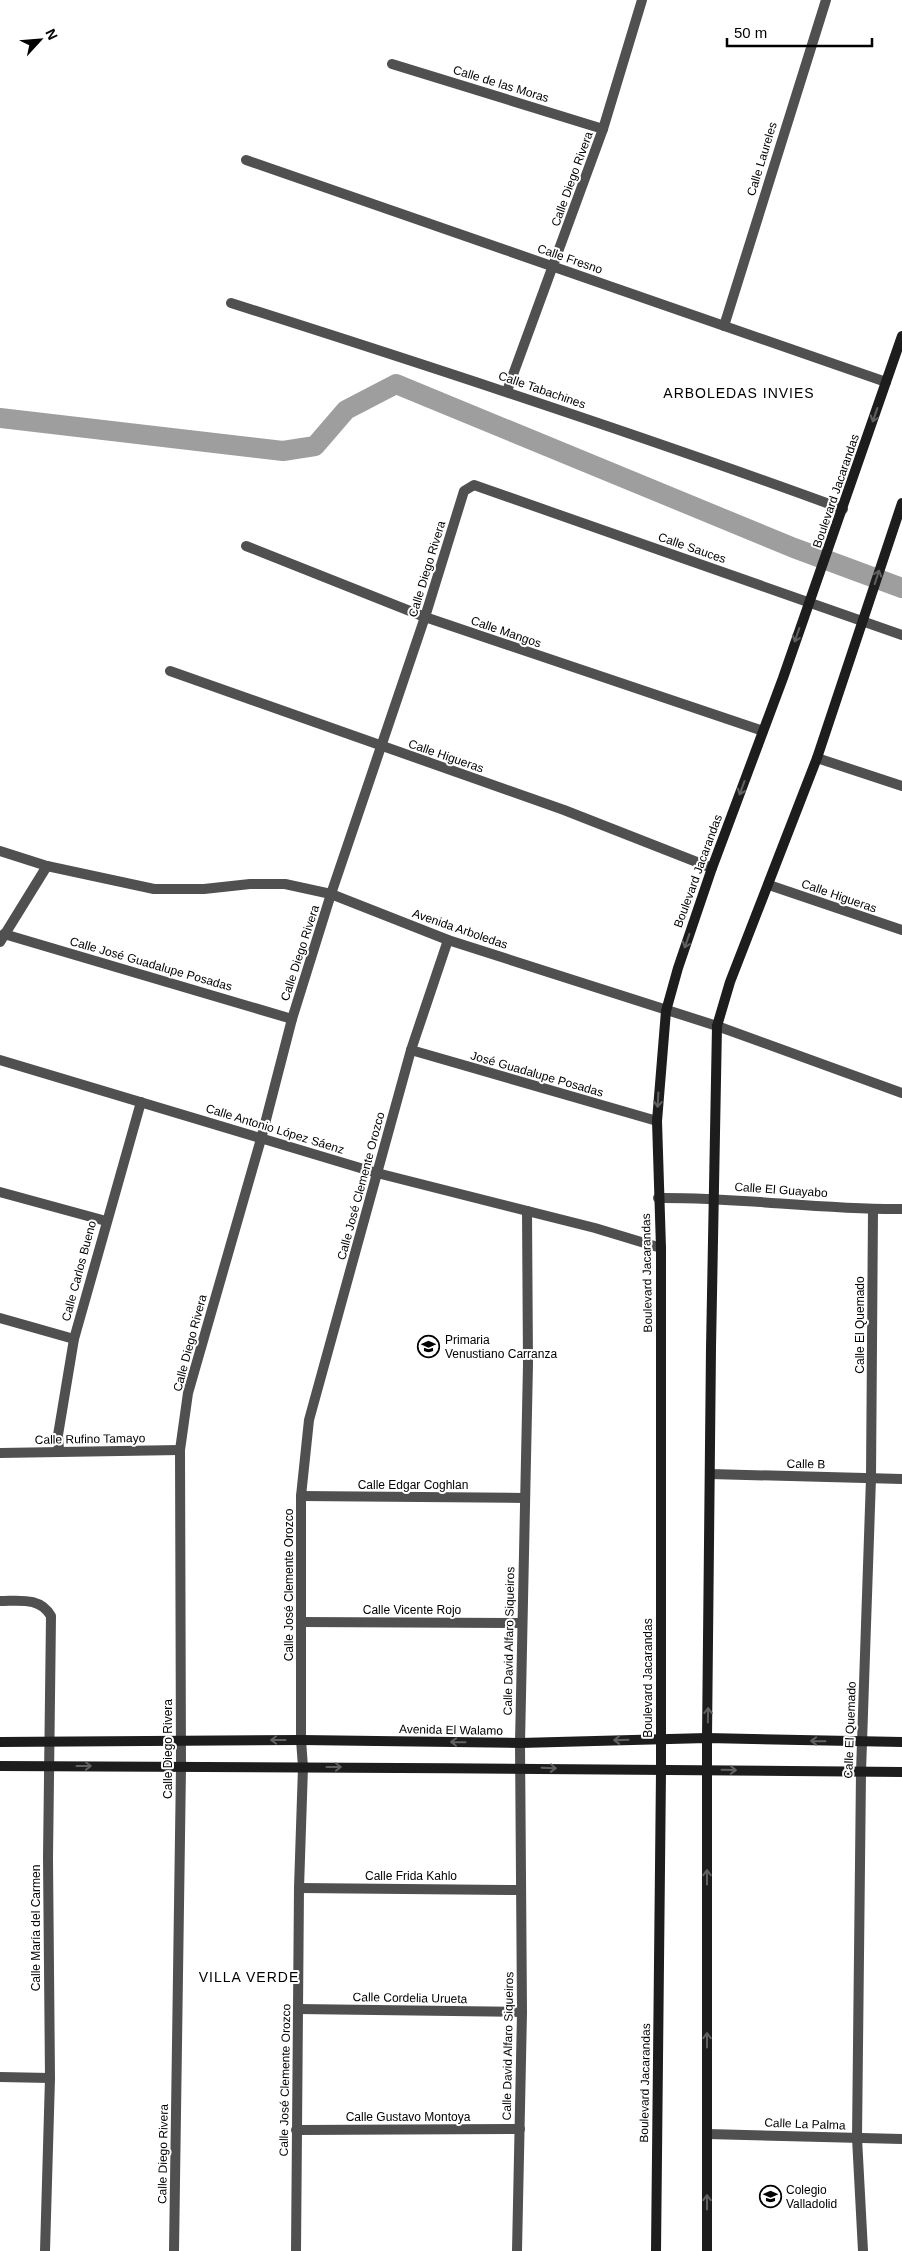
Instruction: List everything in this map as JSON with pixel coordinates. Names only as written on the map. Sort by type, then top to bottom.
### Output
[{"type":"main road","name":"Boulevard Jacarandas","points":[[656,2251],[661,1771],[661,1248],[657,1121],[666,1011],[678,968],[712,868],[843,509],[902,336]]},
{"type":"main road","points":[[707,2251],[710,1474],[717,1026],[730,982],[817,758],[882,560],[898,530],[902,503]]},
{"type":"main road","name":"Avenida El Walamo","points":[[0,1742],[301,1740],[520,1743],[708,1738],[902,1742]]},
{"type":"main road","points":[[0,1766],[520,1767],[661,1771],[902,1772]]},
{"type":"street","name":"Calle Diego Rivera","points":[[507,391],[603,129],[642,0]]},
{"type":"street","name":"Calle Laureles","points":[[724,326],[826,0]]},
{"type":"street","name":"Calle de las Moras","points":[[392,64],[603,129]]},
{"type":"street","name":"Calle Fresno","points":[[246,160],[886,382]]},
{"type":"street","name":"Calle Tabachines","points":[[231,303],[507,391],[690,453],[843,509]]},
{"type":"street","name":"Calle Diego Rivera","points":[[174,2251],[181,1767],[180,1450],[188,1393],[261,1139],[292,1019],[331,894],[426,618],[464,490],[474,485]]},
{"type":"street","name":"Calle Sauces","points":[[474,485],[902,635]]},
{"type":"street","name":"Calle Mangos","points":[[246,546],[426,618],[763,731]]},
{"type":"street","name":"Calle Higueras","points":[[170,671],[564,810],[712,868]]},
{"type":"street","points":[[817,758],[902,786]]},
{"type":"street","name":"Avenida Arboledas","points":[[0,851],[47,866],[154,889],[204,889],[250,884],[285,884],[331,894],[448,940],[717,1026],[902,1093]]},
{"type":"street","points":[[2,938],[47,866]]},
{"type":"street","name":"Calle Higueras","points":[[769,885],[902,930]]},
{"type":"street","name":"Calle José Guadalupe Posadas","points":[[2,938],[292,1019]]},
{"type":"street","name":"Calle José Clemente Orozco","points":[[296,2251],[299,1888],[303,1766],[301,1740],[302,1496],[309,1420],[411,1050],[448,940]]},
{"type":"street","name":"José Guadalupe Posadas","points":[[411,1050],[657,1121]]},
{"type":"street","name":"Calle Antonio López Sáenz","points":[[0,1060],[377,1173],[527,1211],[661,1248]]},
{"type":"street","name":"Calle Carlos Bueno","points":[[59,1450],[58,1435],[74,1338],[141,1102]]},
{"type":"street","points":[[0,1192],[106,1221]]},
{"type":"street","name":"Calle El Guayabo","points":[[658,1198],[714,1198],[873,1210],[902,1209]]},
{"type":"street","name":"Calle El Quemado","points":[[863,2251],[857,2138],[861,1772],[871,1478],[873,1210]]},
{"type":"street","name":"Calle David Alfaro Siqueiros","points":[[518,2251],[522,2012],[520,1743],[528,1364],[527,1211]]},
{"type":"street","points":[[0,1318],[74,1338]]},
{"type":"street","name":"Calle Rufino Tamayo","points":[[0,1453],[59,1450],[180,1450]]},
{"type":"street","name":"Calle B","points":[[710,1474],[902,1478]]},
{"type":"street","name":"Calle Edgar Coghlan","points":[[302,1496],[525,1498]]},
{"type":"street","name":"Calle María del Carmen","points":[[0,1601],[34,1602],[45,1606],[51,1616],[48,1877],[50,2078],[45,2251]]},
{"type":"street","name":"Calle Vicente Rojo","points":[[301,1622],[522,1623]]},
{"type":"street","name":"Calle Frida Kahlo","points":[[299,1888],[522,1890]]},
{"type":"street","name":"Calle Cordelia Urueta","points":[[298,2009],[522,2012]]},
{"type":"street","points":[[0,2076],[50,2078]]},
{"type":"street","name":"Calle Gustavo Montoya","points":[[296,2130],[520,2129]]},
{"type":"street","name":"Calle La Palma","points":[[707,2134],[902,2139]]},
{"type":"waterway","points":[[0,418],[283,451],[315,446],[346,410],[396,384],[794,548],[902,588]]},
{"type":"place","name":"Primaria Venustiano Carranza","points":[[429,1347]]},
{"type":"place","name":"Colegio Valladolid","points":[[770,2197]]},
{"type":"district","name":"ARBOLEDAS INVIES","points":[[739,393]]},
{"type":"district","name":"VILLA VERDE","points":[[249,1977]]}]
